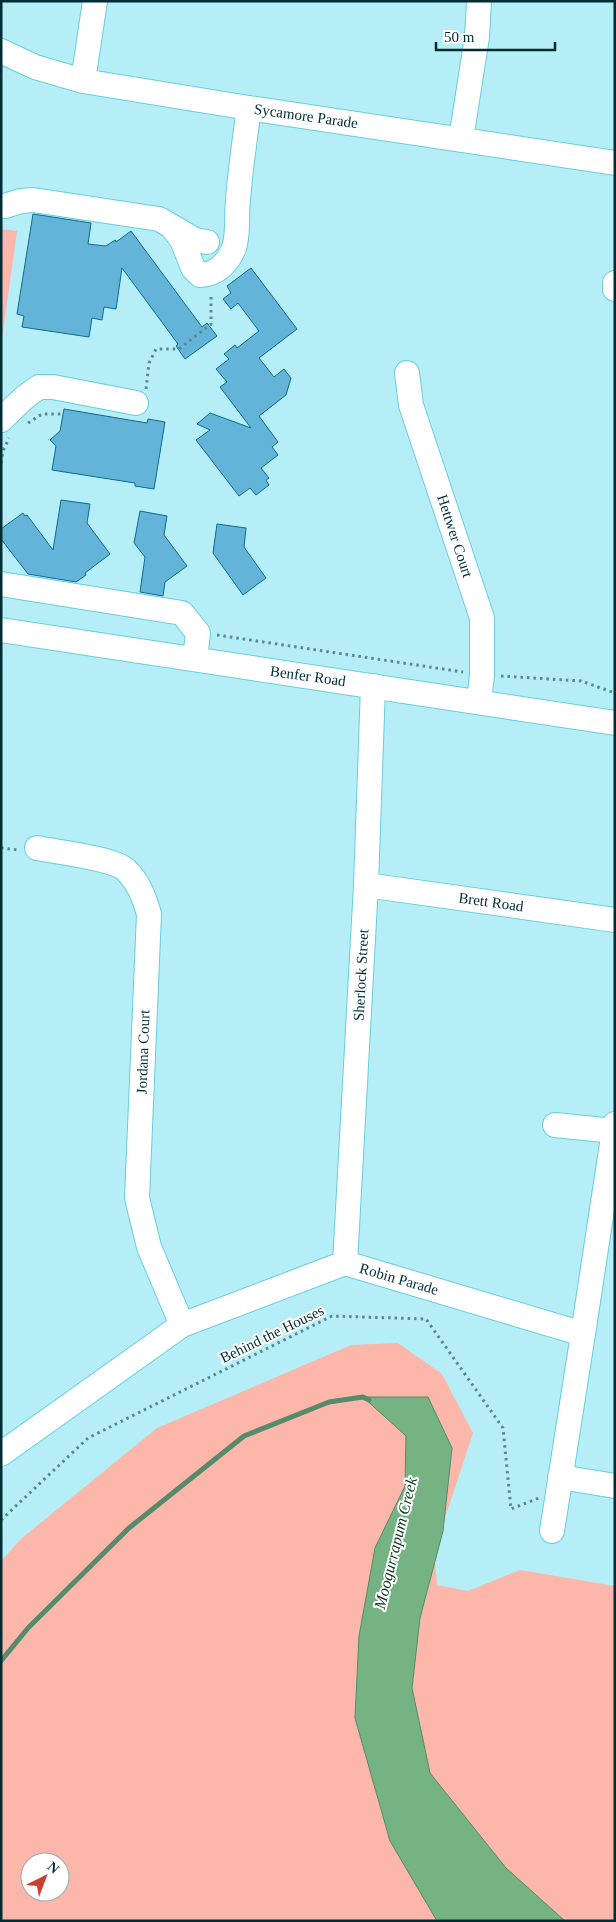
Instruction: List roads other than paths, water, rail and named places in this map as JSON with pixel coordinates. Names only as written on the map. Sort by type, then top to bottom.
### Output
[{"type":"street","points":[[82,81],[95,1]]},
{"type":"street","points":[[461,139],[477,37],[479,1]]},
{"type":"street","name":"Sycamore Parade","points":[[1,52],[34,67],[82,81],[615,163]]},
{"type":"street","points":[[238,202],[226,230],[198,250],[193,268],[200,275],[210,275],[222,266],[233,249],[237,235],[238,202],[249,108]]},
{"type":"street","points":[[5,206],[21,201],[33,200],[159,219],[173,228],[182,240],[198,250]]},
{"type":"street","points":[[615,283],[615,289]]},
{"type":"street","name":"Hettwer Court","points":[[408,373],[411,405],[482,618],[482,675],[479,702]]},
{"type":"street","points":[[12,427],[25,397],[39,387],[53,387],[136,403]]},
{"type":"street","points":[[1,584],[182,613],[198,633],[195,659]]},
{"type":"street","name":"Benfer Road","points":[[1,630],[615,723]]},
{"type":"street","name":"Sherlock Street","points":[[346,1263],[366,885],[373,686]]},
{"type":"street","name":"Jordana Court","points":[[37,848],[105,861],[125,869],[141,890],[149,914],[137,1198],[149,1247],[182,1325]]},
{"type":"street","name":"Brett Road","points":[[366,885],[615,920]]},
{"type":"street","points":[[552,1531],[614,1127],[554,1125]]},
{"type":"street","name":"Robin Parade","points":[[1,1454],[182,1325],[346,1263],[583,1334]]},
{"type":"street","points":[[559,1484],[615,1486]]},
{"type":"water","points":[[363,1397],[428,1397],[452,1448],[443,1531],[420,1618],[412,1688],[430,1773],[506,1868],[565,1921],[437,1921],[390,1841],[355,1718],[359,1636],[375,1548],[405,1486],[406,1436]]},
{"type":"waterway","name":"Moogurrapum Creek","points":[[1,1661],[28,1628],[129,1528],[244,1436],[329,1402],[363,1397],[369,1400]]}]
